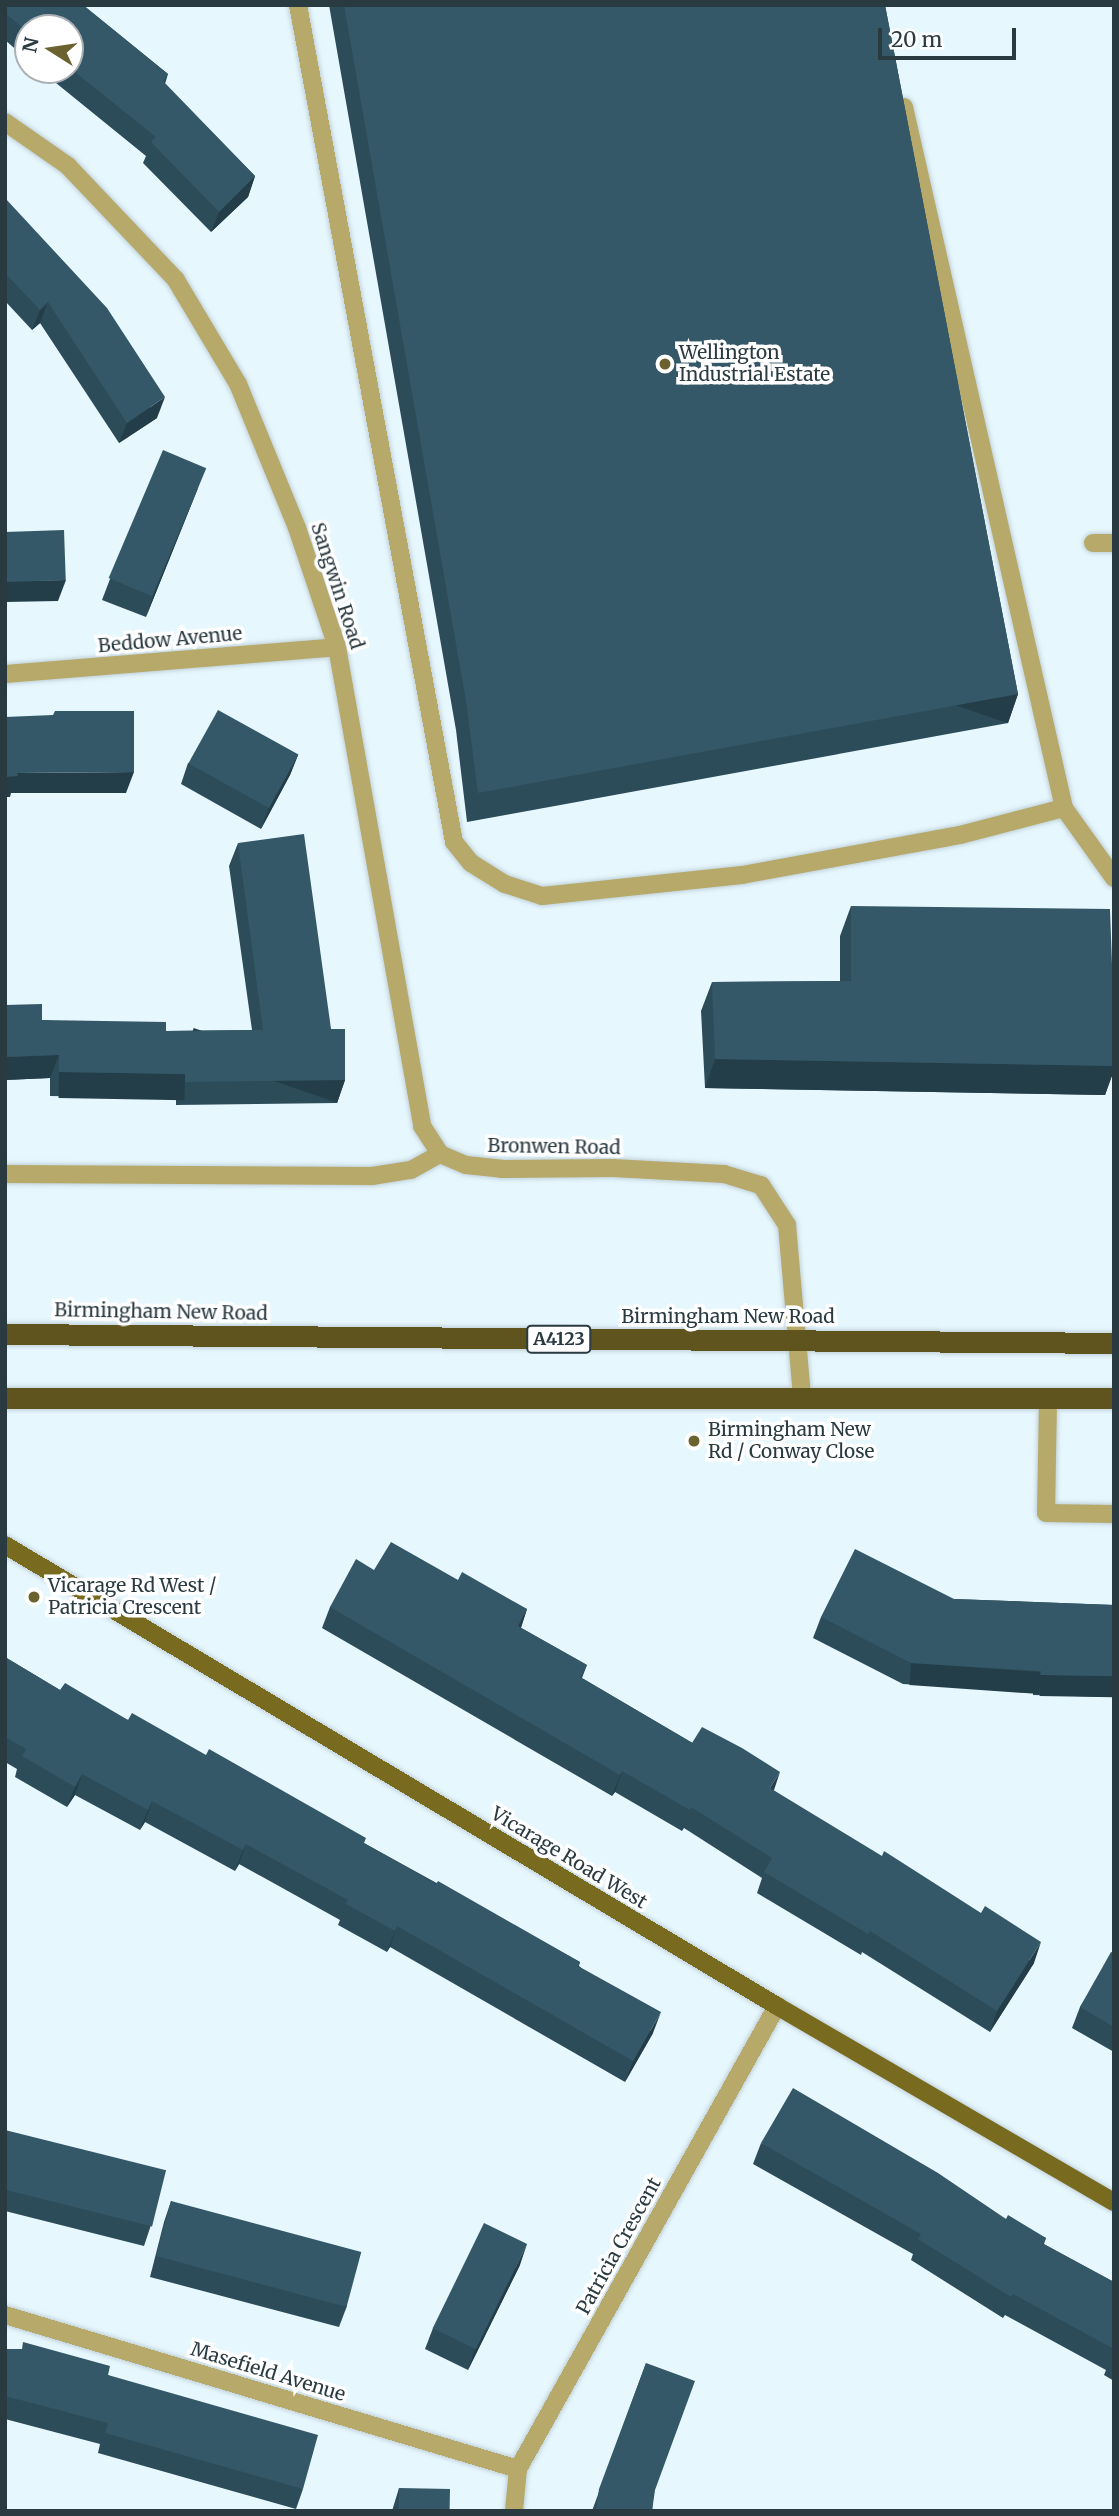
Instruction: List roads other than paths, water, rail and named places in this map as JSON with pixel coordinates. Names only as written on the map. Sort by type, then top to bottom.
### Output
[{"type":"highway","name":"Birmingham New Road","points":[[5,1334],[1114,1343]]},
{"type":"highway","points":[[5,1398],[1114,1398]]},
{"type":"main road","name":"Vicarage Road West","points":[[5,1545],[777,2006],[1114,2202]]},
{"type":"street","points":[[298,5],[454,842],[471,863],[505,884],[542,896],[742,875],[960,835],[1063,808]]},
{"type":"street","points":[[899,87],[1063,808],[1114,878]]},
{"type":"street","name":"Sangwin Road","points":[[5,122],[68,166],[176,280],[238,384],[298,528],[337,647],[422,1126],[440,1154]]},
{"type":"street","points":[[1093,543],[1114,543]]},
{"type":"street","name":"Beddow Avenue","points":[[5,674],[337,647]]},
{"type":"street","points":[[5,1174],[372,1176],[411,1170],[440,1154]]},
{"type":"street","name":"Bronwen Road","points":[[440,1154],[466,1165],[502,1169],[613,1168],[696,1172],[724,1174],[761,1185],[787,1225],[802,1398]]},
{"type":"street","points":[[1048,1400],[1046,1513],[1114,1514]]},
{"type":"street","name":"Patricia Crescent","points":[[514,2511],[518,2469],[777,2006]]},
{"type":"street","name":"Masefield Avenue","points":[[5,2315],[518,2469]]},
{"type":"place","name":"Wellington Industrial Estate","points":[[665,364]]},
{"type":"place","name":"Birmingham New Rd / Conway Close","points":[[694,1441]]},
{"type":"place","name":"Vicarage Rd West / Patricia Crescent","points":[[34,1597]]}]
